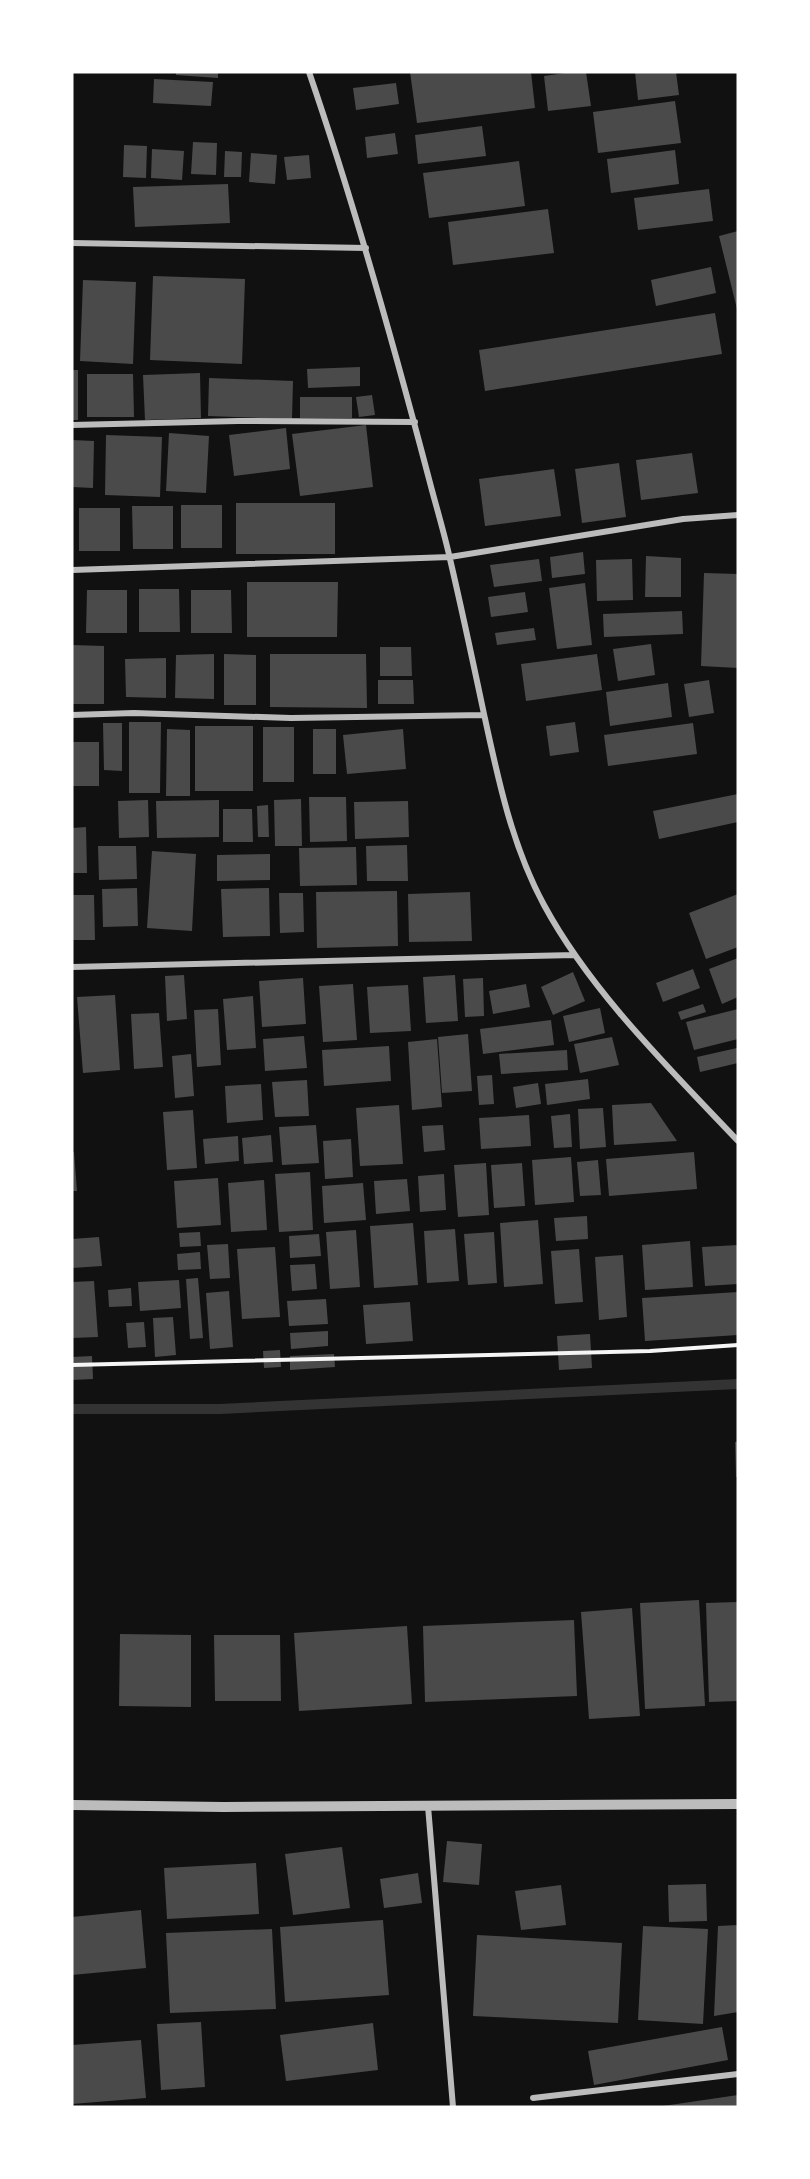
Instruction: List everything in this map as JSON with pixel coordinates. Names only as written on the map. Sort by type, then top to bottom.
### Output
[{"type":"street","points":[[309,72],[366,249],[415,422],[450,558],[499,783],[520,851],[543,904],[574,955],[671,1070],[738,1141]]},
{"type":"street","points":[[72,243],[366,249]]},
{"type":"street","points":[[72,425],[237,421],[415,422]]},
{"type":"street","points":[[72,570],[450,558],[683,519],[738,515]]},
{"type":"street","points":[[72,715],[134,713],[291,718],[484,715]]},
{"type":"street","points":[[72,967],[574,955]]},
{"type":"street","points":[[72,1805],[224,1807],[738,1804]]},
{"type":"street","points":[[428,1805],[453,2107]]},
{"type":"street","points":[[533,2098],[738,2074]]},
{"type":"path","points":[[72,1365],[615,1352],[738,1345]]},
{"type":"building","points":[[176,72],[218,72],[218,78],[176,75]]},
{"type":"building","points":[[410,72],[531,72],[535,108],[417,123]]},
{"type":"building","points":[[586,72],[591,106],[548,111],[544,76]]},
{"type":"building","points":[[635,72],[676,72],[679,95],[638,100]]},
{"type":"building","points":[[154,79],[213,82],[211,106],[153,103]]},
{"type":"building","points":[[396,83],[399,104],[356,110],[353,88]]},
{"type":"building","points":[[675,101],[681,143],[598,153],[593,112]]},
{"type":"building","points":[[482,126],[486,156],[418,164],[415,135]]},
{"type":"building","points":[[395,133],[398,154],[367,158],[365,137]]},
{"type":"building","points":[[193,142],[217,143],[216,175],[191,174]]},
{"type":"building","points":[[124,145],[147,146],[146,178],[123,177]]},
{"type":"building","points":[[152,149],[184,151],[182,180],[151,178]]},
{"type":"building","points":[[675,150],[679,184],[611,193],[607,159]]},
{"type":"building","points":[[225,151],[242,152],[241,177],[224,177]]},
{"type":"building","points":[[251,153],[277,155],[275,184],[249,182]]},
{"type":"building","points":[[309,155],[311,178],[287,180],[284,157]]},
{"type":"building","points":[[519,161],[525,206],[429,218],[423,173]]},
{"type":"building","points":[[228,184],[230,223],[135,227],[133,187]]},
{"type":"building","points":[[709,189],[713,221],[638,230],[634,198]]},
{"type":"building","points":[[548,209],[554,253],[453,265],[448,222]]},
{"type":"building","points":[[738,231],[738,309],[737,309],[719,236]]},
{"type":"building","points":[[711,267],[716,293],[656,306],[651,280]]},
{"type":"building","points":[[153,276],[245,279],[242,364],[150,360]]},
{"type":"building","points":[[83,280],[136,282],[133,364],[80,361]]},
{"type":"building","points":[[715,313],[722,354],[485,391],[479,350]]},
{"type":"building","points":[[360,367],[360,386],[308,388],[307,369]]},
{"type":"building","points":[[72,370],[78,370],[78,420],[72,420]]},
{"type":"building","points":[[200,373],[201,418],[145,420],[143,375]]},
{"type":"building","points":[[87,374],[133,374],[134,417],[87,417]]},
{"type":"building","points":[[209,378],[293,381],[292,419],[208,416]]},
{"type":"building","points":[[372,395],[375,415],[359,417],[356,397]]},
{"type":"building","points":[[300,397],[352,397],[352,418],[300,418]]},
{"type":"building","points":[[366,425],[373,487],[300,496],[292,434]]},
{"type":"building","points":[[286,428],[290,469],[234,476],[229,435]]},
{"type":"building","points":[[169,433],[209,436],[206,493],[166,491]]},
{"type":"building","points":[[106,435],[162,437],[160,497],[105,495]]},
{"type":"building","points":[[72,440],[94,441],[93,488],[72,487]]},
{"type":"building","points":[[692,453],[698,493],[641,500],[636,460]]},
{"type":"building","points":[[619,463],[626,517],[582,523],[575,469]]},
{"type":"building","points":[[554,469],[561,516],[485,526],[479,479]]},
{"type":"building","points":[[236,503],[335,503],[335,554],[236,554]]},
{"type":"building","points":[[181,505],[222,505],[222,548],[181,548]]},
{"type":"building","points":[[132,506],[173,506],[173,549],[133,549]]},
{"type":"building","points":[[79,508],[120,508],[120,551],[79,551]]},
{"type":"building","points":[[583,552],[585,574],[552,578],[550,557]]},
{"type":"building","points":[[646,556],[681,558],[681,597],[645,597]]},
{"type":"building","points":[[539,559],[542,581],[494,587],[490,565]]},
{"type":"building","points":[[632,559],[633,600],[597,601],[596,560]]},
{"type":"building","points":[[704,573],[738,574],[738,668],[701,666]]},
{"type":"building","points":[[247,582],[338,582],[337,637],[247,637]]},
{"type":"building","points":[[585,583],[592,645],[557,649],[549,588]]},
{"type":"building","points":[[139,589],[179,589],[180,632],[139,632]]},
{"type":"building","points":[[87,590],[127,590],[127,633],[86,633]]},
{"type":"building","points":[[191,590],[231,590],[232,633],[191,633]]},
{"type":"building","points":[[525,592],[528,612],[491,617],[488,597]]},
{"type":"building","points":[[682,611],[683,634],[604,637],[603,614]]},
{"type":"building","points":[[534,628],[536,640],[497,645],[495,633]]},
{"type":"building","points":[[651,644],[655,675],[618,681],[613,649]]},
{"type":"building","points":[[72,645],[104,646],[104,704],[72,704]]},
{"type":"building","points":[[380,647],[411,647],[412,676],[380,676]]},
{"type":"building","points":[[214,654],[214,699],[175,698],[176,655]]},
{"type":"building","points":[[224,654],[256,655],[256,705],[224,705]]},
{"type":"building","points":[[270,654],[366,654],[367,708],[270,707]]},
{"type":"building","points":[[597,654],[602,690],[526,701],[521,664]]},
{"type":"building","points":[[166,658],[166,698],[126,697],[125,659]]},
{"type":"building","points":[[378,680],[413,680],[414,704],[378,704]]},
{"type":"building","points":[[709,680],[714,713],[689,717],[684,684]]},
{"type":"building","points":[[668,683],[672,717],[610,726],[606,692]]},
{"type":"building","points":[[129,722],[161,722],[160,793],[129,793]]},
{"type":"building","points":[[575,722],[579,752],[550,756],[546,726]]},
{"type":"building","points":[[103,723],[122,723],[122,771],[104,770]]},
{"type":"building","points":[[693,723],[697,754],[608,766],[604,735]]},
{"type":"building","points":[[195,726],[253,726],[253,791],[195,791]]},
{"type":"building","points":[[263,727],[294,727],[294,782],[263,782]]},
{"type":"building","points":[[167,729],[190,730],[190,796],[166,796]]},
{"type":"building","points":[[313,729],[336,729],[336,774],[313,774]]},
{"type":"building","points":[[403,729],[406,769],[347,774],[343,735]]},
{"type":"building","points":[[72,742],[99,742],[99,786],[72,786]]},
{"type":"building","points":[[738,794],[738,822],[659,839],[653,811]]},
{"type":"building","points":[[309,797],[346,797],[347,841],[310,842]]},
{"type":"building","points":[[301,799],[302,846],[275,846],[274,800]]},
{"type":"building","points":[[148,800],[149,837],[119,838],[118,801]]},
{"type":"building","points":[[219,800],[219,837],[157,838],[156,801]]},
{"type":"building","points":[[408,801],[409,837],[355,839],[354,802]]},
{"type":"building","points":[[268,805],[269,837],[258,837],[257,806]]},
{"type":"building","points":[[223,809],[252,809],[253,842],[223,842]]},
{"type":"building","points":[[86,827],[87,873],[72,873],[72,828]]},
{"type":"building","points":[[407,845],[408,881],[367,881],[366,846]]},
{"type":"building","points":[[98,846],[136,846],[137,879],[99,880]]},
{"type":"building","points":[[356,847],[357,885],[300,886],[299,848]]},
{"type":"building","points":[[152,851],[196,854],[192,931],[147,928]]},
{"type":"building","points":[[270,854],[270,880],[217,881],[217,855]]},
{"type":"building","points":[[137,888],[138,926],[103,927],[102,889]]},
{"type":"building","points":[[269,888],[270,936],[223,937],[221,889]]},
{"type":"building","points":[[397,891],[398,946],[317,948],[316,892]]},
{"type":"building","points":[[470,892],[472,941],[409,942],[408,894]]},
{"type":"building","points":[[279,893],[303,893],[304,932],[280,933]]},
{"type":"building","points":[[738,894],[738,947],[706,959],[689,913]]},
{"type":"building","points":[[72,895],[94,895],[95,940],[72,940]]},
{"type":"building","points":[[738,958],[738,997],[722,1004],[709,969]]},
{"type":"building","points":[[693,969],[700,988],[663,1002],[656,983]]},
{"type":"building","points":[[573,972],[585,1001],[553,1015],[541,987]]},
{"type":"building","points":[[184,975],[187,1019],[167,1021],[165,976]]},
{"type":"building","points":[[455,975],[458,1021],[426,1023],[423,977]]},
{"type":"building","points":[[303,978],[306,1024],[262,1027],[259,981]]},
{"type":"building","points":[[483,978],[484,1016],[465,1017],[463,979]]},
{"type":"building","points":[[353,984],[357,1040],[323,1042],[319,986]]},
{"type":"building","points":[[526,984],[530,1007],[493,1014],[489,991]]},
{"type":"building","points":[[408,985],[411,1031],[370,1033],[367,987]]},
{"type":"building","points":[[115,995],[120,1070],[83,1073],[77,997]]},
{"type":"building","points":[[253,996],[256,1048],[227,1050],[223,999]]},
{"type":"building","points":[[703,1004],[706,1012],[681,1020],[678,1012]]},
{"type":"building","points":[[600,1008],[605,1033],[569,1042],[563,1016]]},
{"type":"building","points":[[218,1009],[221,1065],[197,1067],[194,1010]]},
{"type":"building","points":[[738,1009],[738,1039],[694,1050],[686,1022]]},
{"type":"building","points":[[159,1013],[163,1067],[134,1069],[131,1014]]},
{"type":"building","points":[[551,1020],[554,1045],[483,1054],[480,1029]]},
{"type":"building","points":[[468,1034],[472,1091],[442,1093],[438,1037]]},
{"type":"building","points":[[304,1036],[307,1068],[265,1071],[263,1039]]},
{"type":"building","points":[[612,1037],[619,1065],[580,1073],[574,1044]]},
{"type":"building","points":[[437,1039],[442,1107],[412,1110],[408,1042]]},
{"type":"building","points":[[389,1046],[391,1081],[324,1086],[322,1050]]},
{"type":"building","points":[[737,1048],[738,1063],[700,1072],[697,1057]]},
{"type":"building","points":[[567,1050],[568,1070],[501,1074],[499,1054]]},
{"type":"building","points":[[191,1054],[194,1096],[175,1098],[172,1056]]},
{"type":"building","points":[[492,1075],[494,1104],[479,1105],[477,1076]]},
{"type":"building","points":[[588,1079],[590,1099],[547,1105],[545,1084]]},
{"type":"building","points":[[307,1080],[309,1116],[275,1117],[272,1082]]},
{"type":"building","points":[[538,1083],[541,1104],[516,1108],[513,1087]]},
{"type":"building","points":[[261,1084],[263,1120],[227,1123],[225,1086]]},
{"type":"building","points":[[651,1103],[677,1141],[614,1145],[612,1105]]},
{"type":"building","points":[[399,1105],[403,1164],[360,1166],[356,1108]]},
{"type":"building","points":[[603,1108],[606,1147],[580,1149],[578,1109]]},
{"type":"building","points":[[193,1110],[197,1168],[167,1170],[163,1112]]},
{"type":"building","points":[[570,1114],[572,1147],[554,1148],[551,1116]]},
{"type":"building","points":[[529,1115],[531,1146],[481,1149],[479,1118]]},
{"type":"building","points":[[316,1125],[319,1163],[282,1165],[279,1127]]},
{"type":"building","points":[[443,1125],[445,1150],[424,1152],[422,1126]]},
{"type":"building","points":[[271,1135],[273,1162],[244,1164],[242,1138]]},
{"type":"building","points":[[238,1136],[239,1161],[205,1164],[203,1139]]},
{"type":"building","points":[[351,1139],[353,1177],[325,1179],[323,1141]]},
{"type":"building","points":[[72,1152],[74,1152],[77,1191],[72,1191]]},
{"type":"building","points":[[694,1152],[697,1189],[609,1196],[606,1159]]},
{"type":"building","points":[[571,1157],[574,1202],[535,1205],[532,1160]]},
{"type":"building","points":[[598,1160],[601,1195],[580,1196],[577,1162]]},
{"type":"building","points":[[486,1163],[489,1215],[458,1217],[454,1165]]},
{"type":"building","points":[[522,1163],[525,1206],[494,1208],[491,1165]]},
{"type":"building","points":[[310,1172],[313,1230],[279,1232],[275,1174]]},
{"type":"building","points":[[444,1174],[446,1210],[420,1212],[418,1176]]},
{"type":"building","points":[[218,1178],[221,1225],[177,1228],[174,1181]]},
{"type":"building","points":[[407,1179],[410,1211],[376,1214],[374,1181]]},
{"type":"building","points":[[264,1180],[267,1230],[231,1232],[228,1183]]},
{"type":"building","points":[[363,1183],[366,1220],[324,1223],[322,1186]]},
{"type":"building","points":[[587,1216],[588,1239],[556,1241],[554,1218]]},
{"type":"building","points":[[538,1220],[543,1284],[504,1287],[500,1223]]},
{"type":"building","points":[[413,1223],[418,1285],[374,1288],[370,1226]]},
{"type":"building","points":[[455,1229],[459,1281],[427,1283],[424,1231]]},
{"type":"building","points":[[356,1230],[360,1287],[330,1289],[326,1232]]},
{"type":"building","points":[[200,1232],[201,1246],[180,1247],[179,1233]]},
{"type":"building","points":[[494,1232],[497,1283],[468,1285],[464,1234]]},
{"type":"building","points":[[319,1234],[321,1256],[290,1258],[289,1236]]},
{"type":"building","points":[[99,1237],[102,1266],[72,1268],[72,1239]]},
{"type":"building","points":[[690,1241],[693,1287],[645,1290],[642,1245]]},
{"type":"building","points":[[228,1244],[230,1278],[210,1279],[207,1245]]},
{"type":"building","points":[[738,1245],[738,1284],[705,1286],[702,1247]]},
{"type":"building","points":[[275,1247],[280,1317],[242,1319],[237,1249]]},
{"type":"building","points":[[579,1249],[583,1302],[555,1304],[551,1251]]},
{"type":"building","points":[[200,1252],[201,1269],[178,1270],[177,1254]]},
{"type":"building","points":[[623,1255],[627,1317],[599,1320],[595,1257]]},
{"type":"building","points":[[315,1264],[317,1289],[292,1291],[290,1265]]},
{"type":"building","points":[[198,1278],[203,1338],[190,1339],[186,1279]]},
{"type":"building","points":[[179,1280],[181,1308],[140,1311],[138,1282]]},
{"type":"building","points":[[94,1281],[98,1337],[72,1338],[72,1282]]},
{"type":"building","points":[[131,1288],[132,1306],[109,1307],[108,1290]]},
{"type":"building","points":[[229,1291],[233,1347],[210,1349],[206,1293]]},
{"type":"building","points":[[738,1292],[738,1335],[645,1341],[642,1298]]},
{"type":"building","points":[[326,1299],[328,1324],[289,1326],[287,1301]]},
{"type":"building","points":[[410,1302],[413,1341],[366,1344],[363,1305]]},
{"type":"building","points":[[173,1317],[176,1355],[155,1357],[153,1318]]},
{"type":"building","points":[[144,1322],[146,1347],[128,1348],[126,1323]]},
{"type":"building","points":[[328,1331],[328,1346],[291,1349],[290,1333]]},
{"type":"building","points":[[590,1334],[592,1368],[559,1370],[557,1336]]},
{"type":"building","points":[[280,1350],[281,1367],[264,1368],[263,1351]]},
{"type":"building","points":[[334,1354],[335,1367],[290,1370],[290,1356]]},
{"type":"building","points":[[92,1356],[93,1379],[72,1380],[72,1357]]},
{"type":"building","points":[[735,1442],[738,1442],[738,1477],[736,1477]]},
{"type":"building","points":[[699,1600],[705,1706],[645,1709],[640,1603]]},
{"type":"building","points":[[737,1602],[738,1701],[709,1702],[706,1603]]},
{"type":"building","points":[[632,1608],[640,1716],[589,1719],[581,1612]]},
{"type":"building","points":[[574,1620],[577,1696],[425,1702],[423,1626]]},
{"type":"building","points":[[407,1626],[412,1704],[299,1711],[294,1633]]},
{"type":"building","points":[[120,1634],[191,1635],[191,1707],[119,1706]]},
{"type":"building","points":[[214,1635],[280,1635],[281,1701],[215,1701]]},
{"type":"building","points":[[447,1841],[482,1844],[479,1885],[443,1882]]},
{"type":"building","points":[[342,1847],[350,1908],[293,1915],[285,1854]]},
{"type":"building","points":[[256,1863],[259,1914],[167,1919],[164,1868]]},
{"type":"building","points":[[418,1873],[422,1903],[384,1908],[380,1879]]},
{"type":"building","points":[[706,1884],[707,1921],[669,1922],[668,1885]]},
{"type":"building","points":[[561,1885],[566,1925],[521,1930],[515,1891]]},
{"type":"building","points":[[141,1910],[146,1968],[72,1975],[72,1917]]},
{"type":"building","points":[[383,1920],[389,1995],[285,2002],[280,1927]]},
{"type":"building","points":[[738,1925],[738,2012],[714,2016],[718,1926]]},
{"type":"building","points":[[643,1926],[708,1929],[703,2024],[638,2020]]},
{"type":"building","points":[[272,1929],[276,2009],[170,2013],[166,1933]]},
{"type":"building","points":[[477,1935],[622,1943],[618,2023],[473,2016]]},
{"type":"building","points":[[201,2022],[205,2087],[161,2090],[157,2024]]},
{"type":"building","points":[[373,2023],[378,2070],[286,2081],[280,2035]]},
{"type":"building","points":[[722,2027],[728,2060],[594,2085],[588,2051]]},
{"type":"building","points":[[141,2040],[146,2098],[72,2104],[72,2045]]},
{"type":"building","points":[[738,2095],[738,2107],[663,2107],[663,2106]]},
{"type":"waterway","points":[[72,1409],[220,1409],[738,1384]]}]
